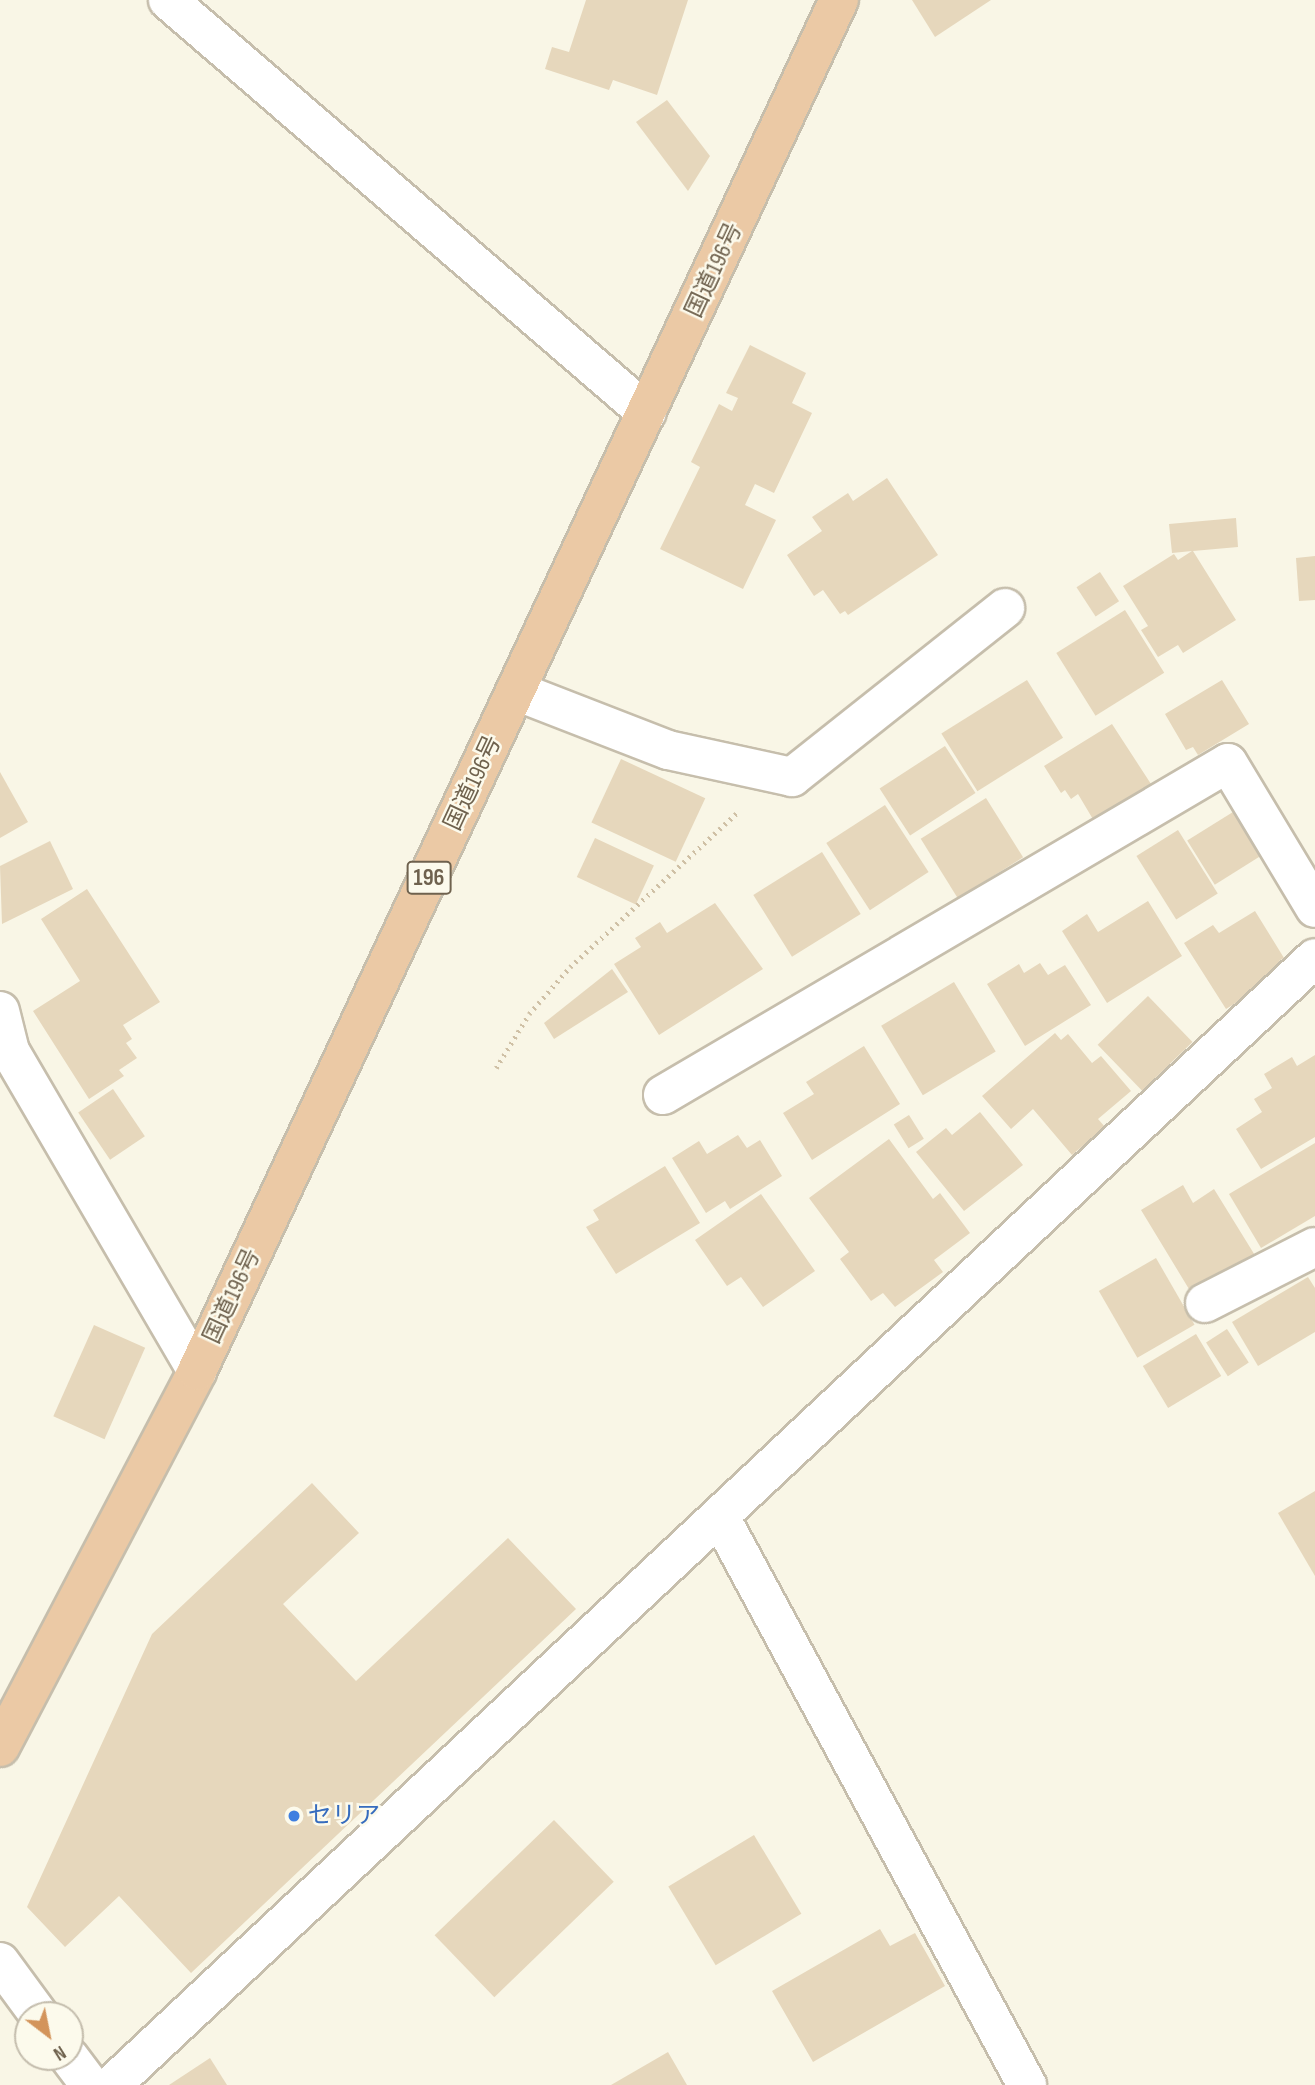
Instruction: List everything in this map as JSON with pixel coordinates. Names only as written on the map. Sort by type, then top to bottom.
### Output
[{"type":"highway","name":"国道196号","points":[[0,1747],[197,1371],[839,0]]},
{"type":"street","points":[[168,0],[647,413]]},
{"type":"street","points":[[516,691],[668,750],[792,778],[1005,608]]},
{"type":"street","points":[[663,1095],[1228,763],[1315,908]]},
{"type":"street","points":[[113,2085],[1315,958]]},
{"type":"street","points":[[0,1011],[10,1051],[197,1371]]},
{"type":"street","points":[[1205,1303],[1315,1247]]},
{"type":"street","points":[[720,1517],[1027,2085]]},
{"type":"street","points":[[0,1962],[29,2001]]},
{"type":"path","points":[[496,1068],[528,1014],[570,967],[779,775]]},
{"type":"building","points":[[586,0],[688,0],[657,95],[613,80],[609,90],[545,69],[552,47],[569,52]]},
{"type":"building","points":[[912,0],[991,0],[935,37]]},
{"type":"building","points":[[667,100],[710,156],[688,191],[636,122]]},
{"type":"building","points":[[750,345],[806,373],[792,403],[812,413],[774,493],[755,484],[745,505],[776,520],[743,589],[660,549],[700,467],[691,462],[719,404],[732,411],[738,398],[726,393]]},
{"type":"building","points":[[887,478],[938,555],[848,615],[845,611],[840,614],[823,590],[814,596],[787,555],[822,531],[812,517],[848,493],[853,501]]},
{"type":"building","points":[[1236,518],[1238,547],[1193,551],[1236,620],[1183,653],[1178,645],[1158,657],[1141,630],[1148,626],[1123,586],[1174,554],[1178,560],[1192,551],[1172,553],[1169,524]]},
{"type":"building","points":[[1315,556],[1315,600],[1299,601],[1296,558]]},
{"type":"building","points":[[1100,572],[1119,601],[1096,617],[1077,587]]},
{"type":"building","points":[[1125,610],[1164,673],[1096,716],[1056,653]]},
{"type":"building","points":[[1027,680],[1063,738],[977,791],[941,734]]},
{"type":"building","points":[[1222,680],[1249,724],[1198,755],[1193,747],[1186,750],[1165,714]]},
{"type":"building","points":[[1112,724],[1151,784],[1094,821],[1078,794],[1071,799],[1065,790],[1061,793],[1044,766]]},
{"type":"building","points":[[945,746],[975,793],[910,835],[880,788]]},
{"type":"building","points":[[621,759],[705,798],[676,862],[591,822]]},
{"type":"building","points":[[0,772],[28,822],[0,838]]},
{"type":"building","points":[[986,798],[1023,857],[958,898],[921,839]]},
{"type":"building","points":[[885,805],[929,872],[870,910],[826,843]]},
{"type":"building","points":[[1233,812],[1261,856],[1215,885],[1187,841]]},
{"type":"building","points":[[1178,830],[1218,894],[1176,920],[1136,856]]},
{"type":"building","points":[[595,838],[654,865],[636,904],[577,877]]},
{"type":"building","points":[[50,841],[73,889],[2,924],[0,866]]},
{"type":"building","points":[[822,852],[861,914],[792,957],[753,895]]},
{"type":"building","points":[[87,889],[160,1002],[123,1025],[132,1039],[126,1043],[137,1058],[119,1070],[124,1076],[89,1099],[33,1011],[80,981],[41,919]]},
{"type":"building","points":[[1148,901],[1182,956],[1107,1003],[1062,931],[1087,914],[1098,932]]},
{"type":"building","points":[[715,903],[763,969],[659,1035],[614,964],[641,947],[635,938],[660,922],[667,933]]},
{"type":"building","points":[[1255,911],[1284,958],[1279,961],[1282,966],[1267,976],[1270,982],[1226,1009],[1184,943],[1213,925],[1219,933]]},
{"type":"building","points":[[1040,963],[1048,975],[1065,965],[1091,1005],[1025,1046],[987,984],[1019,964],[1024,973]]},
{"type":"building","points":[[612,969],[628,992],[554,1039],[544,1023]]},
{"type":"building","points":[[954,982],[996,1051],[923,1095],[881,1026]]},
{"type":"building","points":[[1148,996],[1192,1042],[1142,1091],[1098,1045]]},
{"type":"building","points":[[1055,1033],[1061,1040],[1068,1034],[1092,1063],[1101,1056],[1131,1091],[1098,1119],[1105,1127],[1072,1155],[1033,1109],[1011,1129],[982,1096]]},
{"type":"building","points":[[864,1046],[900,1104],[812,1160],[783,1113],[814,1094],[806,1082]]},
{"type":"building","points":[[1315,1055],[1315,1137],[1261,1169],[1236,1129],[1262,1112],[1254,1099],[1272,1088],[1264,1074],[1292,1057],[1297,1066]]},
{"type":"building","points":[[113,1089],[145,1136],[110,1160],[78,1112]]},
{"type":"building","points":[[980,1112],[1023,1165],[964,1211],[916,1152],[946,1128],[952,1135]]},
{"type":"building","points":[[909,1115],[924,1139],[909,1148],[894,1125]]},
{"type":"building","points":[[738,1135],[747,1148],[760,1140],[782,1176],[730,1209],[725,1201],[706,1213],[672,1158],[699,1141],[707,1154]]},
{"type":"building","points":[[889,1139],[933,1199],[940,1193],[970,1233],[934,1260],[943,1272],[895,1307],[883,1293],[871,1301],[840,1259],[849,1252],[809,1198]]},
{"type":"building","points":[[1315,1143],[1315,1216],[1261,1248],[1229,1194]]},
{"type":"building","points":[[665,1166],[700,1223],[616,1274],[586,1227],[599,1220],[593,1210]]},
{"type":"building","points":[[1183,1185],[1193,1203],[1214,1189],[1256,1257],[1192,1294],[1141,1210]]},
{"type":"building","points":[[761,1194],[815,1271],[763,1307],[741,1277],[727,1286],[695,1240]]},
{"type":"building","points":[[1156,1258],[1194,1325],[1137,1358],[1099,1291]]},
{"type":"building","points":[[1308,1277],[1315,1288],[1315,1332],[1258,1366],[1232,1322]]},
{"type":"building","points":[[94,1325],[145,1348],[104,1439],[53,1416]]},
{"type":"building","points":[[1227,1329],[1249,1363],[1228,1376],[1206,1343]]},
{"type":"building","points":[[1196,1334],[1221,1376],[1168,1408],[1143,1366]]},
{"type":"building","points":[[312,1483],[359,1533],[283,1604],[356,1681],[508,1538],[576,1609],[191,1973],[119,1896],[65,1947],[27,1907],[152,1634]]},
{"type":"building","points":[[1315,1491],[1315,1576],[1278,1513]]},
{"type":"building","points":[[554,1820],[614,1882],[494,1997],[435,1935]]},
{"type":"building","points":[[754,1835],[801,1914],[716,1965],[668,1887]]},
{"type":"building","points":[[880,1929],[890,1946],[915,1933],[945,1986],[813,2062],[772,1991]]},
{"type":"building","points":[[668,2052],[687,2085],[611,2085]]},
{"type":"building","points":[[210,2058],[227,2085],[169,2085]]},
{"type":"place","name":"セリア","points":[[294,1816]]}]
